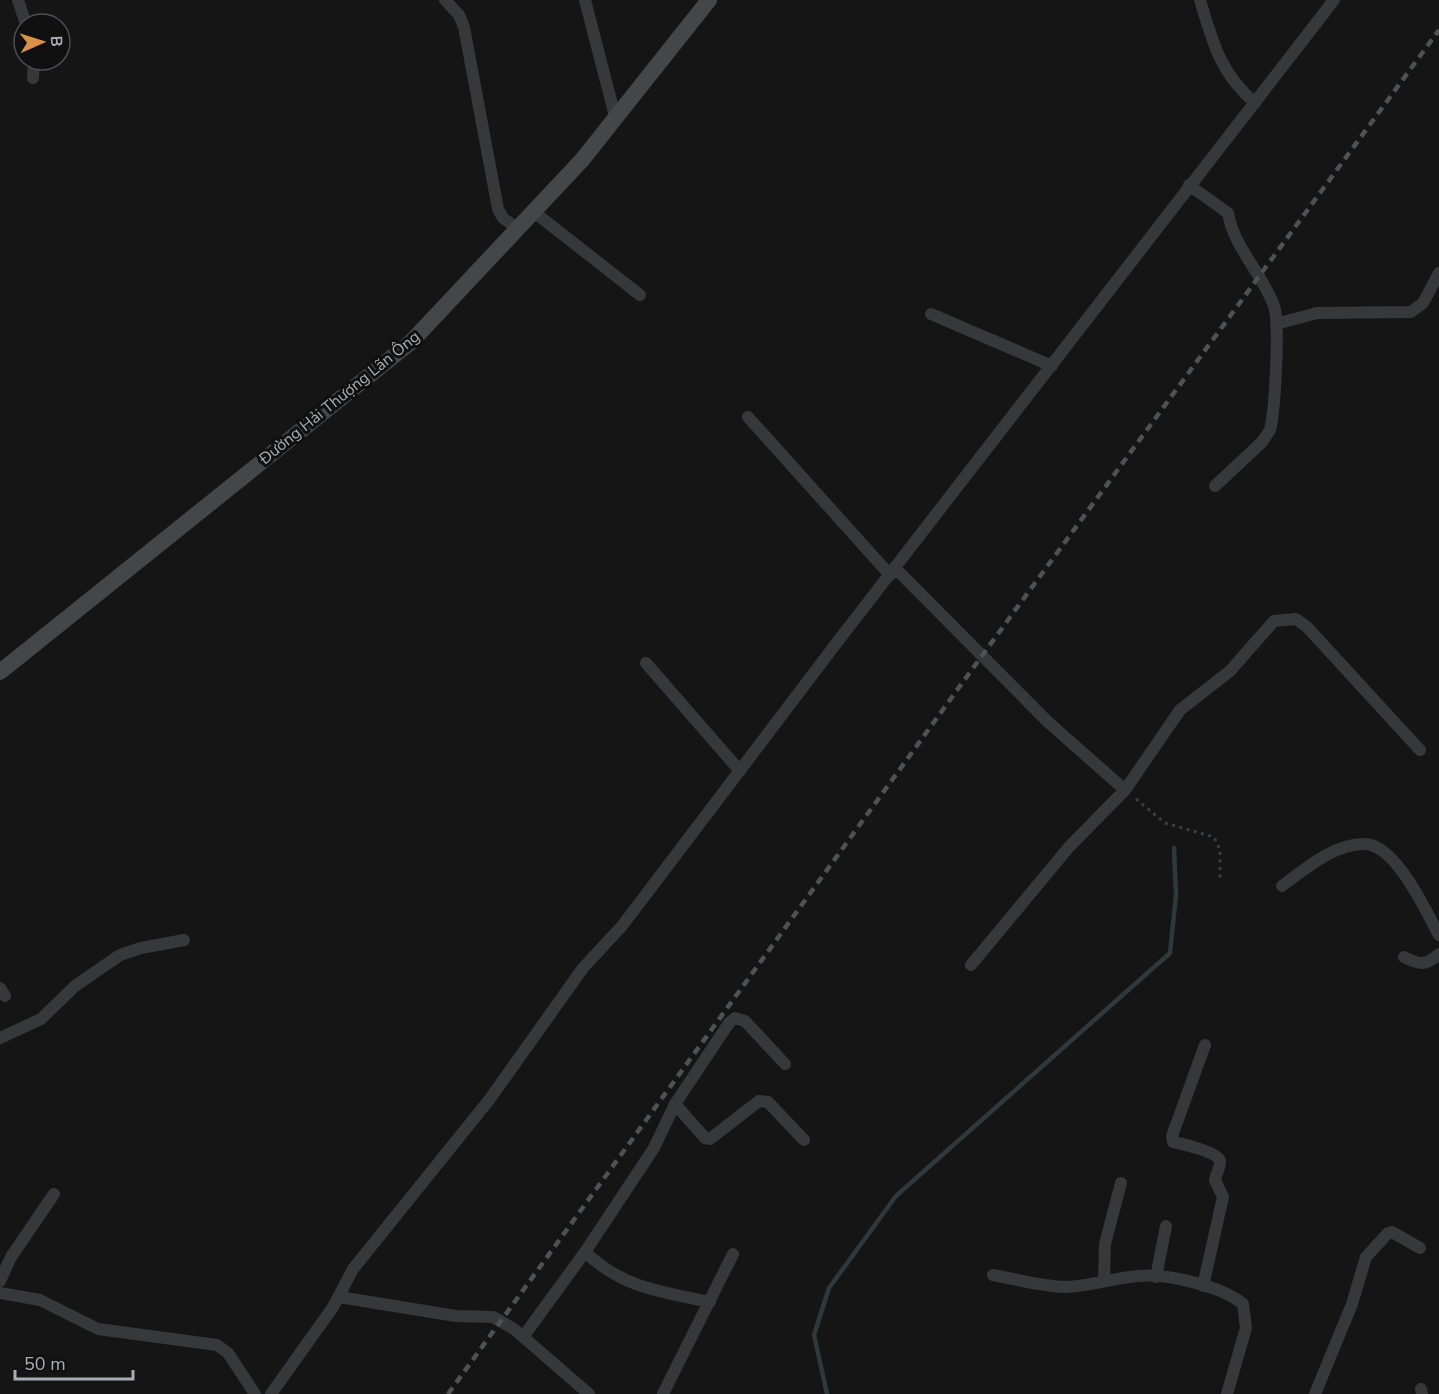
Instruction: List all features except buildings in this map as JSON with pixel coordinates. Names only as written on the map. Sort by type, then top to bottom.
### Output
[{"type":"street","points":[[445,0],[459,15],[464,27],[498,209],[503,218],[518,229]]},
{"type":"street","points":[[585,0],[616,120]]},
{"type":"street","name":"Đường Hải Thượng Lãn Ông","points":[[0,672],[286,440],[403,350],[534,212],[616,120],[709,0]]},
{"type":"street","points":[[1200,0],[1214,45],[1229,76],[1255,103]]},
{"type":"street","points":[[271,1394],[339,1297],[353,1269],[489,1100],[583,968],[622,926],[1334,0]]},
{"type":"street","points":[[33,72],[33,78]]},
{"type":"street","points":[[1190,185],[1228,213],[1232,233],[1250,258],[1274,305],[1276,324],[1270,430],[1262,442],[1215,486]]},
{"type":"street","points":[[534,212],[640,295]]},
{"type":"street","points":[[1276,324],[1317,312],[1411,312],[1423,303],[1439,273]]},
{"type":"street","points":[[931,314],[1052,366]]},
{"type":"street","points":[[747,417],[892,572],[1048,722],[1125,790]]},
{"type":"street","points":[[971,965],[1069,847],[1125,790],[1180,710],[1230,671],[1274,621],[1285,618],[1296,619],[1308,627],[1420,750]]},
{"type":"street","points":[[646,663],[740,771]]},
{"type":"street","points":[[1282,886],[1312,864],[1349,846],[1373,846],[1386,853],[1409,882],[1439,935]]},
{"type":"street","points":[[0,1038],[41,1020],[75,986],[120,955],[141,948],[184,940]]},
{"type":"street","points":[[1404,957],[1420,965],[1426,964],[1439,954]]},
{"type":"street","points":[[523,1337],[585,1252],[654,1148],[675,1104],[735,1018],[745,1021],[785,1065]]},
{"type":"street","points":[[1203,1286],[1223,1197],[1215,1180],[1221,1163],[1219,1158],[1212,1153],[1173,1142],[1172,1136],[1206,1045]]},
{"type":"street","points":[[675,1104],[705,1138],[710,1139],[764,1100],[804,1140]]},
{"type":"street","points":[[1104,1281],[1105,1244],[1121,1183]]},
{"type":"street","points":[[0,1281],[11,1257],[54,1194]]},
{"type":"street","points":[[1156,1277],[1166,1226]]},
{"type":"street","points":[[1315,1394],[1352,1304],[1370,1251],[1392,1232],[1419,1248]]},
{"type":"street","points":[[585,1252],[615,1276],[638,1287],[711,1302]]},
{"type":"street","points":[[663,1394],[733,1254]]},
{"type":"street","points":[[993,1275],[1062,1287],[1081,1286],[1142,1275],[1203,1286],[1231,1294],[1243,1304],[1246,1328],[1227,1394]]},
{"type":"street","points":[[0,1293],[40,1300],[98,1329],[217,1345],[228,1353],[255,1394]]},
{"type":"street","points":[[339,1297],[444,1315],[493,1317],[523,1337],[589,1394]]},
{"type":"path","points":[[1125,790],[1165,823],[1214,837],[1220,850],[1220,880]]},
{"type":"waterway","points":[[827,1394],[814,1335],[829,1288],[896,1196],[1170,953],[1176,895],[1174,848]]},
{"type":"railway","points":[[448,1394],[981,657],[1439,30]]}]
